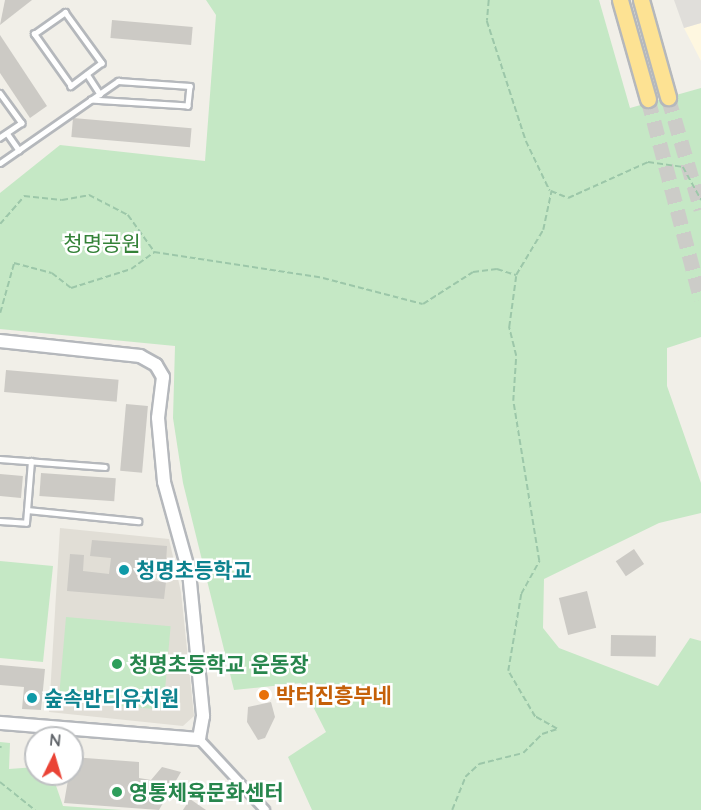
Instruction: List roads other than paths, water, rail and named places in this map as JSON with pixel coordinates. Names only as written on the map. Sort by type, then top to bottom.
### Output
[{"type":"highway","points":[[620,0],[648,99]]},
{"type":"highway","points":[[640,0],[668,97]]},
{"type":"street","points":[[0,341],[140,356],[156,365],[162,377],[161,450],[189,572],[203,716],[199,739]]},
{"type":"street","points":[[0,723],[199,739],[265,810]]},
{"type":"lane","points":[[65,12],[102,63],[87,74],[71,86],[34,34],[65,12]]},
{"type":"lane","points":[[87,74],[100,94]]},
{"type":"lane","points":[[0,163],[118,81],[190,86],[188,106],[92,100]]},
{"type":"lane","points":[[0,93],[22,123],[0,138]]},
{"type":"lane","points":[[7,133],[19,150]]},
{"type":"lane","points":[[0,459],[105,467]]},
{"type":"lane","points":[[0,521],[26,523],[31,461]]},
{"type":"lane","points":[[27,510],[138,521]]},
{"type":"tunnel","points":[[668,97],[701,209]]},
{"type":"tunnel","points":[[648,99],[701,299]]},
{"type":"place","name":"청명초등학교","points":[[124,570]]},
{"type":"place","name":"청명초등학교 운동장","points":[[117,664]]},
{"type":"place","name":"박터진흥부네","points":[[264,695]]},
{"type":"place","name":"숲속반디유치원","points":[[32,698]]},
{"type":"place","name":"영통체육문화센터","points":[[117,792]]},
{"type":"park label","name":"청명공원","points":[[102,243]]}]
